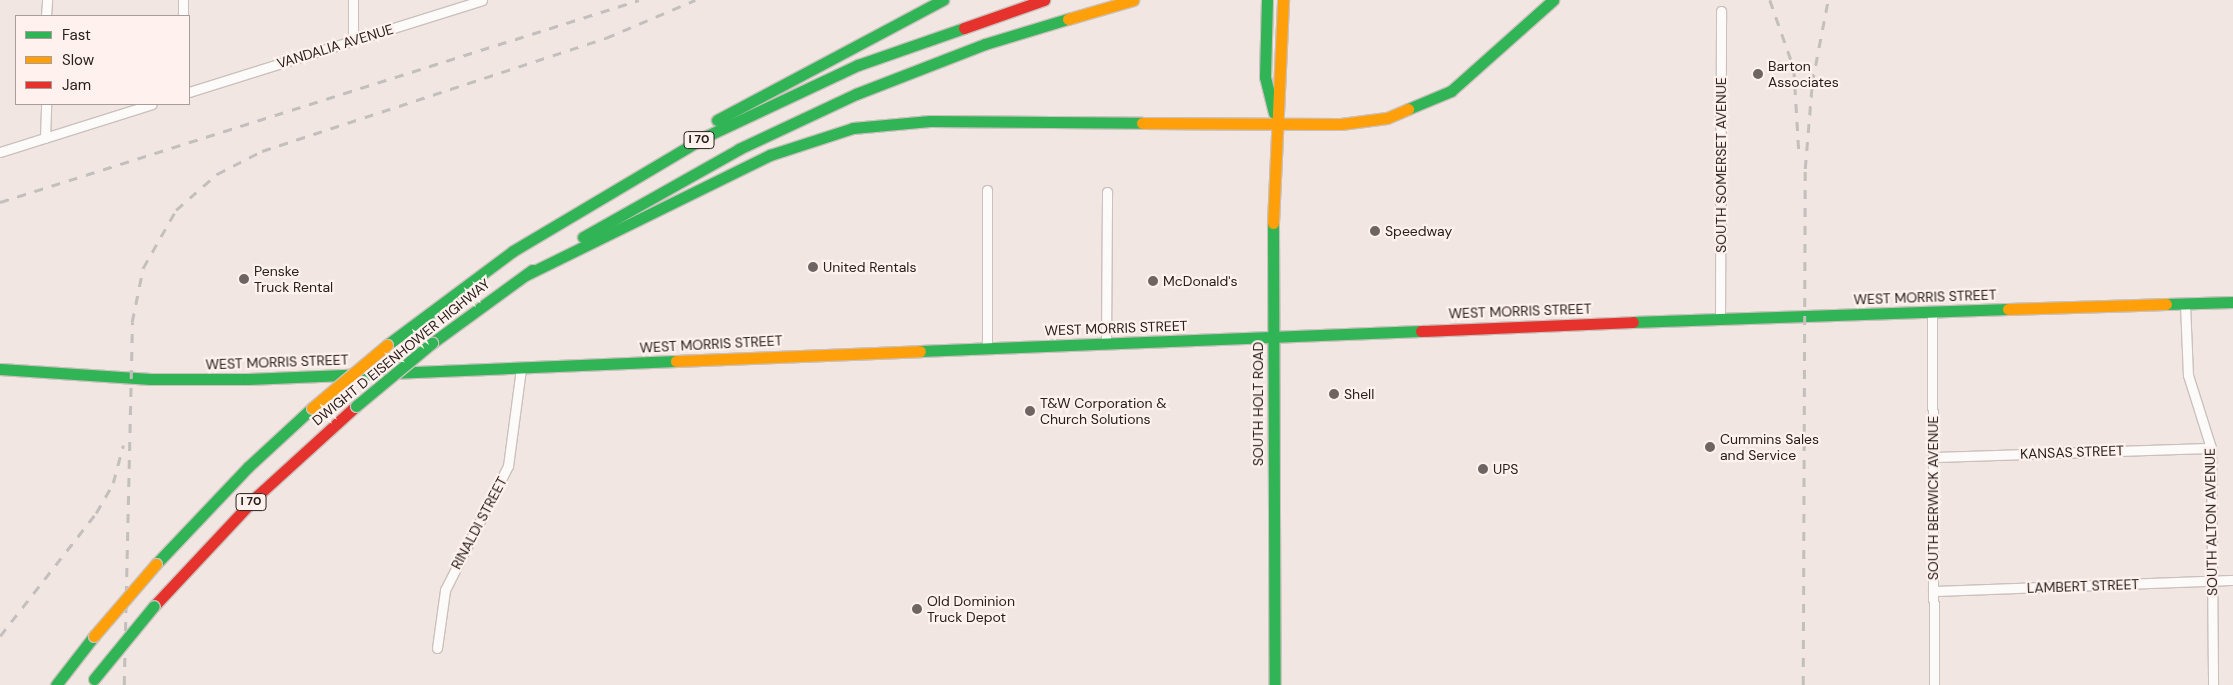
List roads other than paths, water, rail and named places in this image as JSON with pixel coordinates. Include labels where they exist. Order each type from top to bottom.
[{"type":"main road","points":[[639,173],[753,99],[943,0]]},
{"type":"main road","name":"DWIGHT D EISENHOWER HIGHWAY","points":[[56,685],[94,636],[156,564],[222,493],[312,408],[387,345],[512,251],[639,173],[828,78],[1044,0]]},
{"type":"main road","name":"DWIGHT D EISENHOWER HIGHWAY","points":[[92,682],[154,606],[257,496],[356,406],[432,343],[526,275],[662,190],[815,112],[985,44],[1132,0]]},
{"type":"main road","name":"SOUTH HOLT ROAD","points":[[1267,0],[1266,77],[1276,123]]},
{"type":"main road","name":"SOUTH HOLT ROAD","points":[[1275,685],[1272,336],[1276,123],[1283,0]]},
{"type":"main road","points":[[526,275],[770,155],[853,128],[930,121],[1358,122],[1424,105],[1463,82],[1554,0]]},
{"type":"main road","name":"WEST MORRIS STREET","points":[[0,369],[179,380],[521,368],[1720,318],[2233,302]]},
{"type":"street","points":[[46,15],[47,0]]},
{"type":"street","points":[[183,0],[183,15]]},
{"type":"street","points":[[353,0],[353,40]]},
{"type":"street","name":"VANDALIA AVENUE","points":[[190,92],[482,0]]},
{"type":"street","name":"SOUTH SOMERSET AVENUE","points":[[1720,318],[1721,11]]},
{"type":"street","points":[[45,138],[46,105]]},
{"type":"street","points":[[0,152],[149,105]]},
{"type":"street","points":[[987,190],[987,348]]},
{"type":"street","points":[[1106,343],[1107,192]]},
{"type":"street","name":"SOUTH ALTON AVENUE","points":[[2185,304],[2188,376],[2211,448],[2213,685]]},
{"type":"street","name":"SOUTH BERWICK AVENUE","points":[[1932,312],[1934,685]]},
{"type":"street","name":"RINALDI STREET","points":[[437,648],[445,590],[508,466],[521,368]]},
{"type":"street","name":"KANSAS STREET","points":[[1933,457],[2211,448]]},
{"type":"street","name":"LAMBERT STREET","points":[[1934,591],[2233,580]]},
{"type":"railway","points":[[0,202],[639,0]]},
{"type":"railway","points":[[124,685],[132,322],[143,268],[176,210],[217,174],[262,151],[606,38],[695,0]]},
{"type":"railway","points":[[1770,0],[1794,68],[1799,151]]},
{"type":"railway","points":[[1803,685],[1805,169],[1812,83],[1828,0]]},
{"type":"railway","points":[[0,636],[96,513],[113,483],[123,445]]},
{"type":"place","name":"Barton Associates","points":[[1758,74]]},
{"type":"place","name":"Speedway","points":[[1375,231]]},
{"type":"place","name":"United Rentals","points":[[813,267]]},
{"type":"place","name":"Penske Truck Rental","points":[[244,279]]},
{"type":"place","name":"McDonald's","points":[[1153,281]]},
{"type":"place","name":"Shell","points":[[1334,394]]},
{"type":"place","name":"T&W Corporation & Church Solutions","points":[[1030,411]]},
{"type":"place","name":"Cummins Sales and Service","points":[[1710,447]]},
{"type":"place","name":"UPS","points":[[1483,469]]},
{"type":"place","name":"Old Dominion Truck Depot","points":[[917,609]]}]
